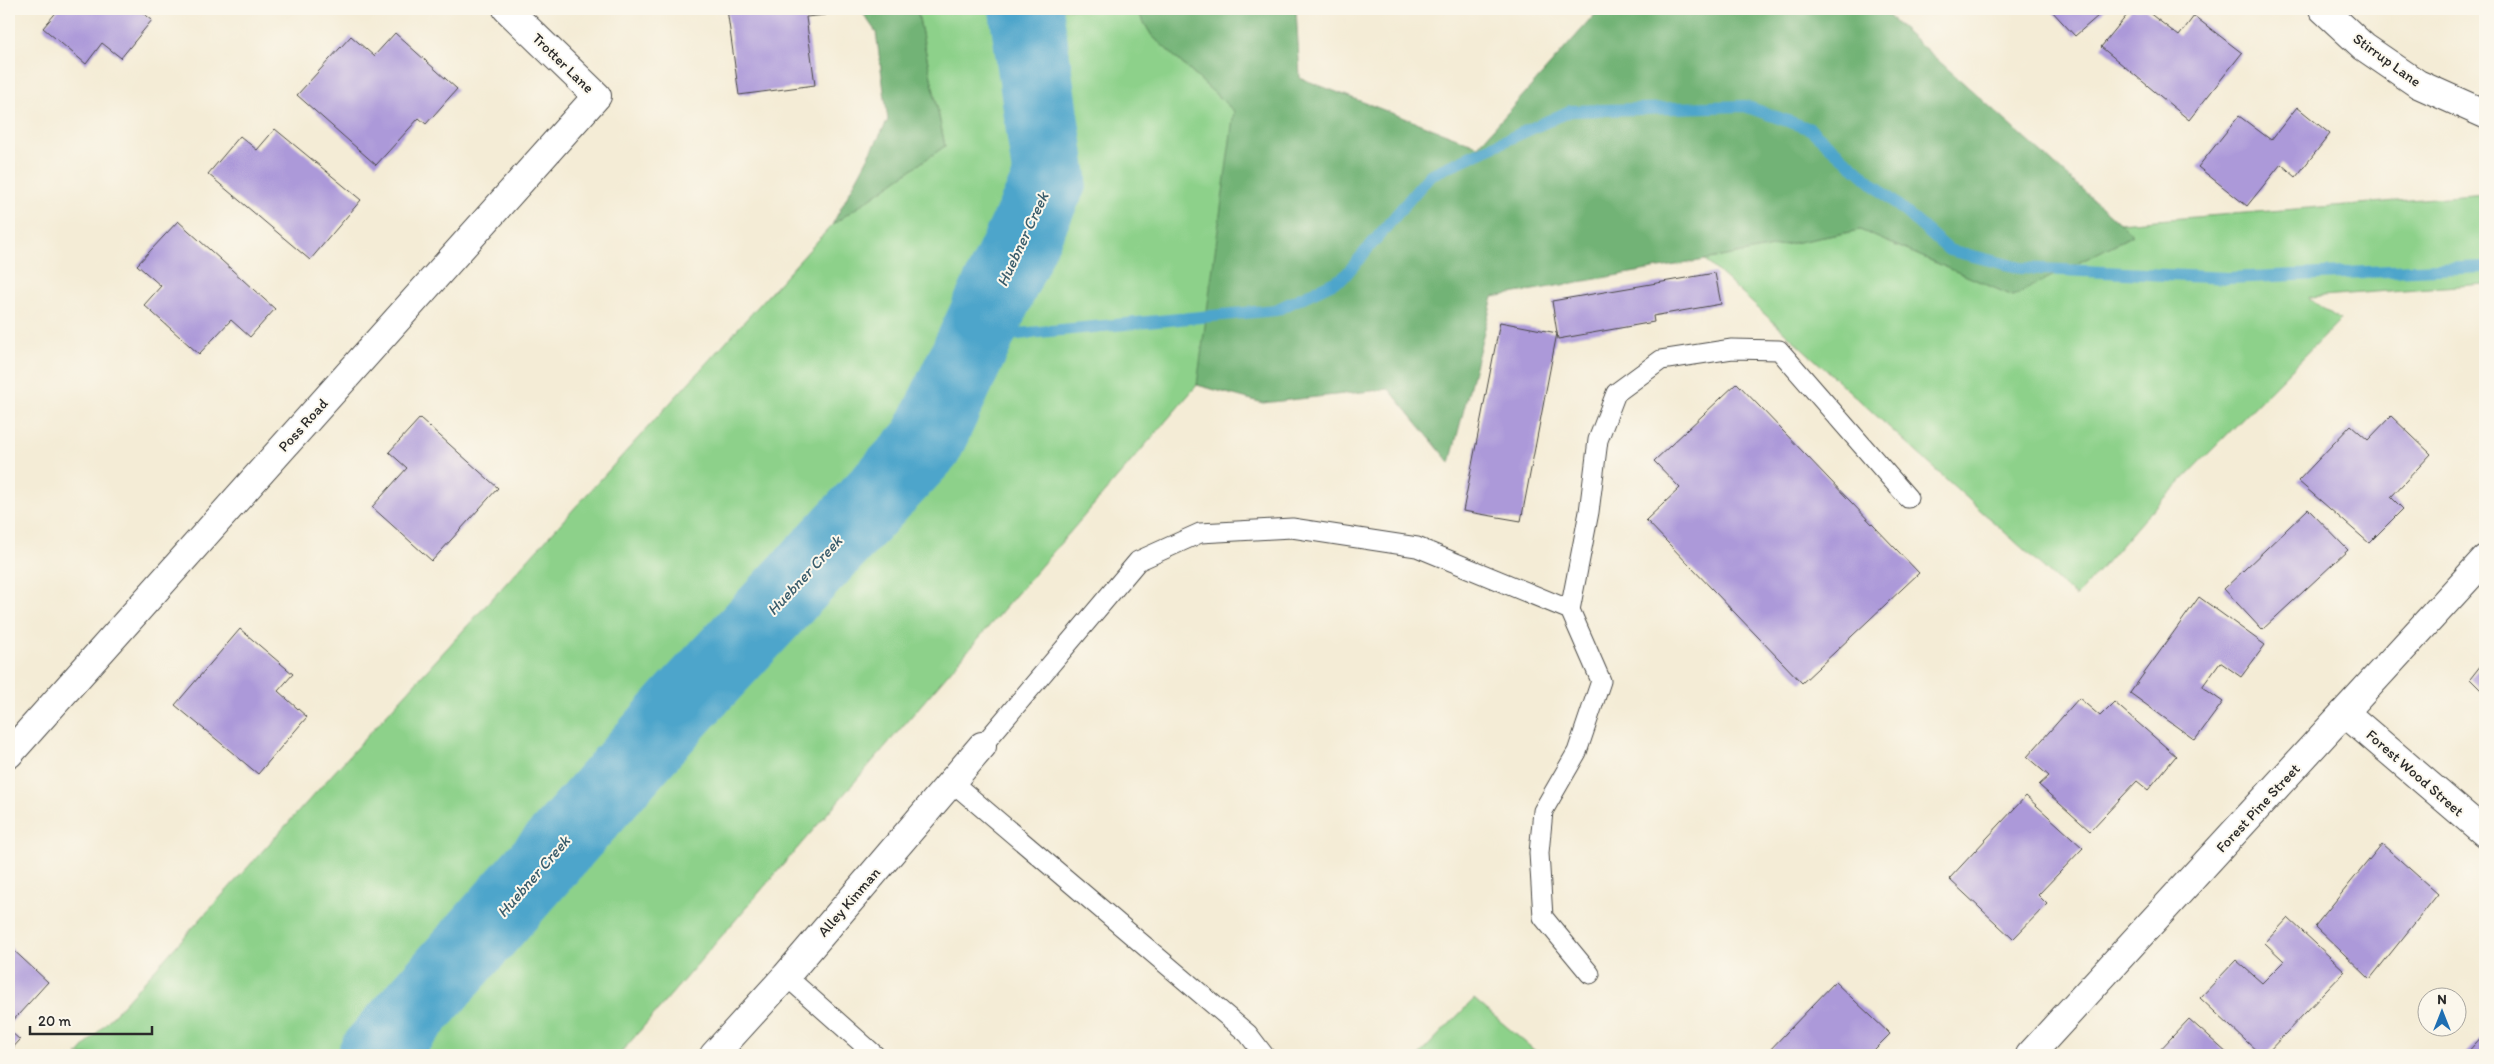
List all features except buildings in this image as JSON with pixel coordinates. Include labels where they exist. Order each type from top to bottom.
[{"type":"street","name":"Trotter Lane","points":[[507,9],[596,96]]},
{"type":"street","name":"Stirrup Lane","points":[[2323,9],[2364,47],[2418,84],[2485,114]]},
{"type":"street","name":"Poss Road","points":[[9,754],[596,96]]},
{"type":"street","name":"Forest Pine Street","points":[[2030,1055],[2485,559]]},
{"type":"street","name":"Forest Wood Street","points":[[2345,713],[2485,833]]},
{"type":"street","name":"Alley Kinman","points":[[714,1055],[786,976],[982,746]]},
{"type":"lane","points":[[1590,974],[1544,917],[1539,853],[1544,811],[1577,752],[1601,681],[1570,610],[1588,512],[1598,440],[1616,393],[1661,360],[1732,349],[1779,350],[1908,498]]},
{"type":"lane","points":[[982,746],[1138,561],[1200,533],[1292,528],[1417,547],[1570,610]]},
{"type":"lane","points":[[952,782],[1248,1034],[1264,1055]]},
{"type":"lane","points":[[786,976],[875,1055]]},
{"type":"green space","points":[[860,9],[917,9],[945,146],[832,225],[888,120],[876,32]]},
{"type":"green space","points":[[917,9],[1136,9],[1152,36],[1234,111],[1204,377],[619,1055],[77,1055],[832,225],[945,146]]},
{"type":"green space","points":[[1136,9],[1296,9],[1300,78],[1478,146],[1600,9],[1881,9],[2133,235],[2013,296],[1860,230],[1705,260],[1493,297],[1450,463],[1389,389],[1263,403],[1197,385],[1234,111],[1152,36]]},
{"type":"green space","points":[[2485,194],[2485,284],[2308,297],[2340,320],[2142,521],[2076,597],[1705,260],[1860,230],[2013,296],[2133,235],[2119,223]]},
{"type":"green space","points":[[1474,999],[1540,1055],[1419,1055]]},
{"type":"waterway","name":"Huebner Creek","points":[[375,1055],[681,707],[926,444],[1050,179],[1026,9]]},
{"type":"waterway","points":[[976,338],[1276,310],[1343,278],[1430,175],[1570,111],[1745,106],[1810,129],[1949,250],[2021,268],[2228,278],[2485,267]]}]
